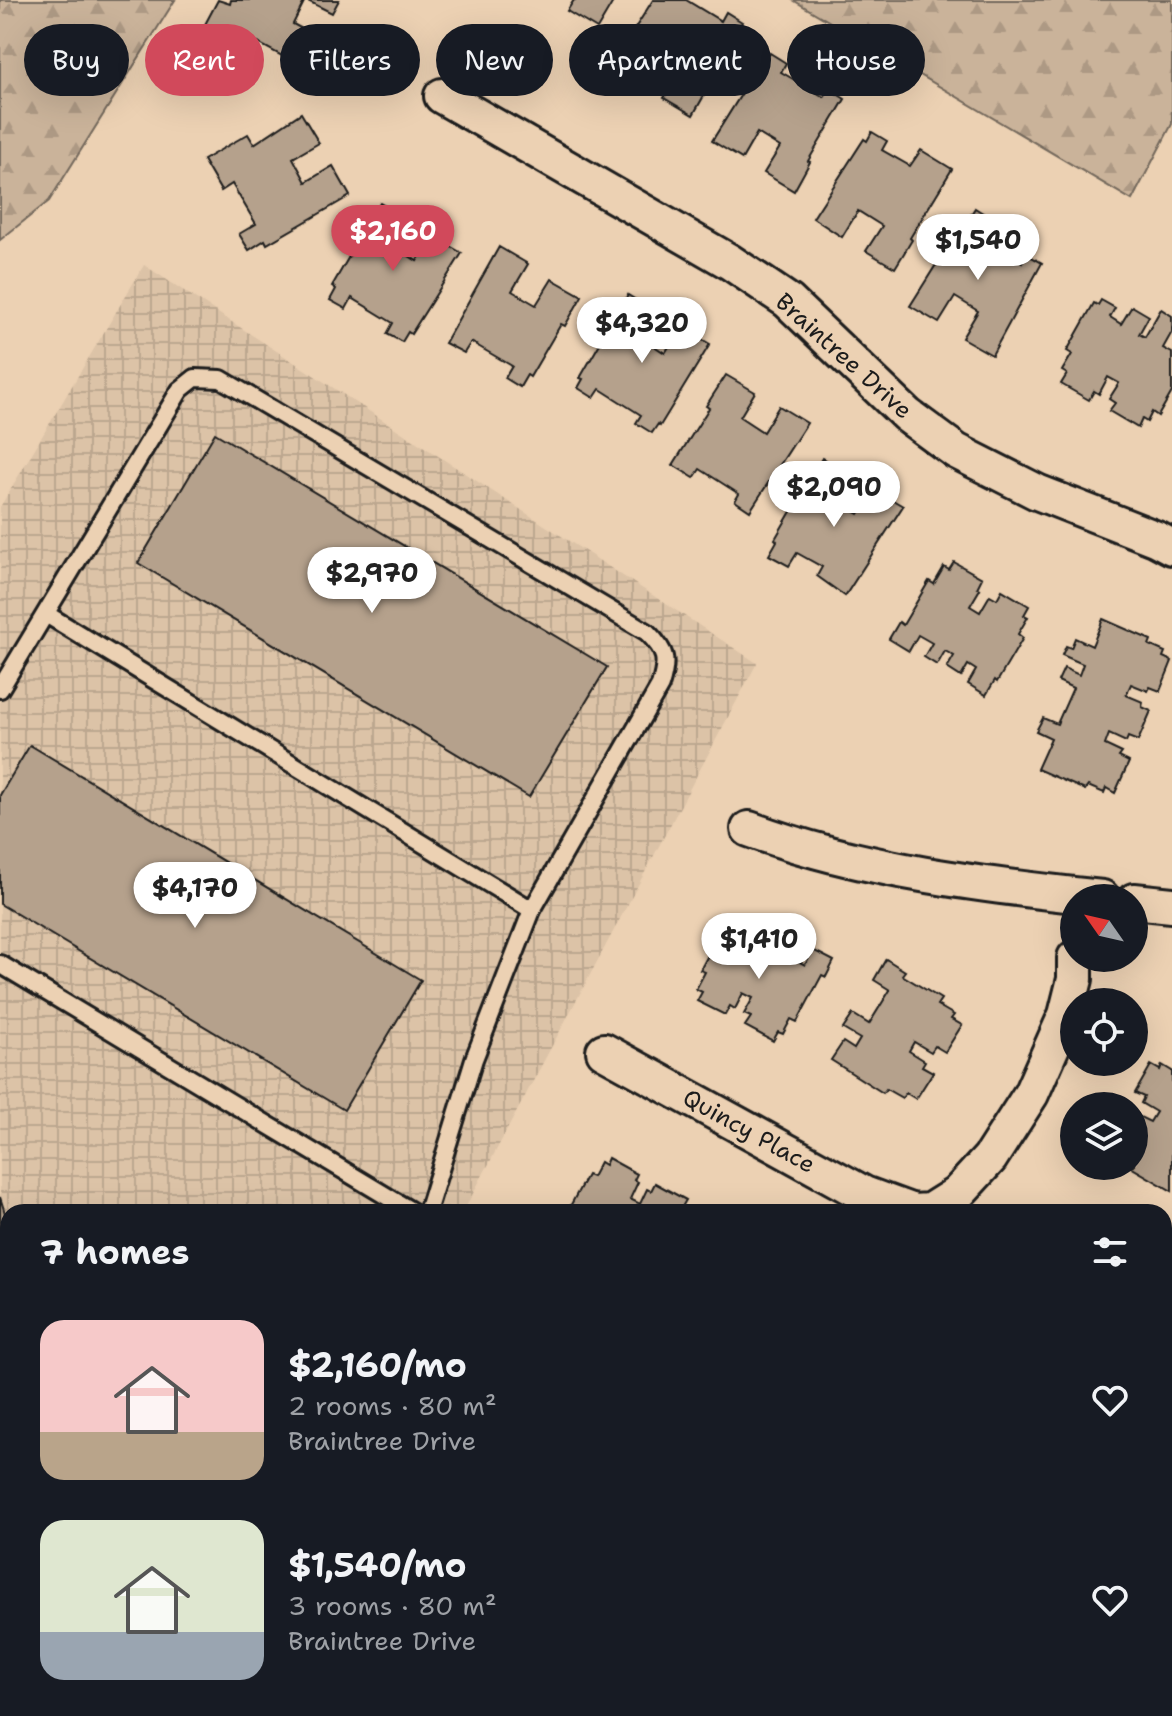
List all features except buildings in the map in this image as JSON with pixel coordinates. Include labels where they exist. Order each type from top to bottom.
[{"type":"street","name":"Braintree Drive","points":[[442,96],[730,262],[788,301],[907,415],[956,451],[1037,492],[1172,547]]},
{"type":"street","points":[[749,829],[799,848],[900,872],[1060,894]]},
{"type":"street","points":[[1148,902],[1172,905]]},
{"type":"street","name":"Quincy Place","points":[[941,1204],[957,1194],[990,1158],[1031,1094],[1066,1015],[1075,972]]},
{"type":"street","name":"Quincy Place","points":[[604,1051],[864,1194],[891,1204]]},
{"type":"lane","points":[[0,689],[180,390],[195,378],[208,377],[221,379],[647,632],[661,646],[666,665],[660,686],[532,910],[474,1059],[429,1204]]},
{"type":"lane","points":[[46,614],[532,910]]},
{"type":"lane","points":[[0,964],[400,1204]]},
{"type":"shaded area","points":[[144,265],[757,663],[467,1204],[0,1204],[0,507]]},
{"type":"green space","points":[[0,0],[175,0],[160,24],[145,24],[145,48],[129,73],[129,24],[24,24],[24,96],[115,96],[49,201],[0,240]]},
{"type":"green space","points":[[793,0],[1172,0],[1172,124],[1132,200],[925,78],[925,24],[834,24]]}]
